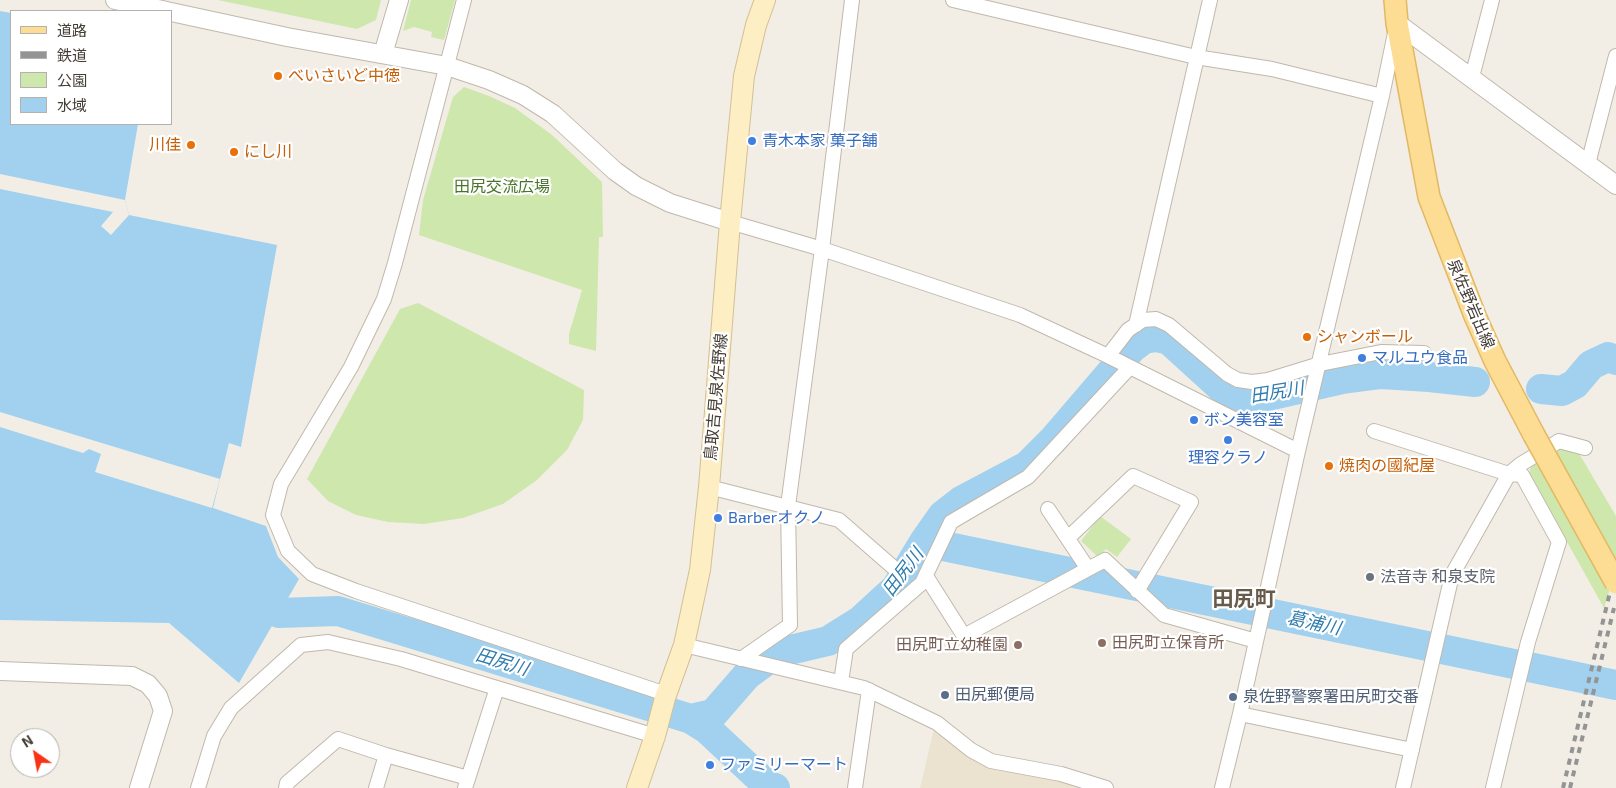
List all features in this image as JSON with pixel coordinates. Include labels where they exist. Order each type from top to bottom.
[{"type":"main road","name":"鳥取吉見泉佐野線","points":[[637,788],[684,645],[700,570],[744,76],[756,25],[765,0]]},
{"type":"main road","name":"泉佐野岩出線","points":[[1395,0],[1397,23],[1429,197],[1475,316],[1495,361],[1616,584]]},
{"type":"street","points":[[116,0],[162,10]]},
{"type":"street","points":[[383,54],[399,0]]},
{"type":"street","points":[[464,0],[384,299],[351,367],[281,484],[273,515],[288,552],[312,574],[356,591],[666,696]]},
{"type":"street","points":[[741,658],[790,625],[788,506],[852,0]]},
{"type":"street","points":[[953,0],[971,2],[1196,57],[1272,69],[1382,96]]},
{"type":"street","points":[[1136,325],[1210,0]]},
{"type":"street","points":[[1472,77],[1492,0]]},
{"type":"street","points":[[172,12],[287,37],[447,66],[489,80],[524,95],[553,114],[615,171],[636,186],[670,203],[822,249],[1020,315],[1108,356],[1298,452]]},
{"type":"street","points":[[1222,788],[1298,452],[1382,96],[1397,23],[1616,185]]},
{"type":"street","points":[[1588,164],[1616,56]]},
{"type":"street","points":[[1108,356],[1128,330],[1143,320],[1156,319],[1169,326],[1227,374],[1238,380],[1252,382],[1268,380],[1320,364],[1381,352],[1424,354]]},
{"type":"street","points":[[841,682],[846,649],[922,582],[951,522],[1028,477],[1130,367]]},
{"type":"street","points":[[1374,431],[1509,474],[1522,475],[1559,542],[1528,642],[1493,788]]},
{"type":"street","points":[[1403,788],[1452,575],[1509,474],[1521,464],[1559,441],[1585,448]]},
{"type":"street","points":[[1068,538],[1133,476],[1190,502],[1137,590]]},
{"type":"street","points":[[708,487],[838,520],[894,568]]},
{"type":"street","points":[[1048,509],[1088,569]]},
{"type":"street","points":[[926,576],[964,636],[1105,560],[1164,615],[1256,641]]},
{"type":"street","points":[[198,788],[214,736],[231,708],[302,645],[328,642],[401,659],[497,688],[656,729]]},
{"type":"street","points":[[684,645],[869,690],[937,723],[971,750],[991,761],[1061,774],[1106,788]]},
{"type":"street","points":[[0,671],[132,676],[148,684],[158,696],[163,711],[139,788]]},
{"type":"street","points":[[286,788],[288,783],[338,739],[466,783],[497,688]]},
{"type":"street","points":[[855,788],[869,690]]},
{"type":"street","points":[[1240,714],[1412,750]]},
{"type":"street","points":[[376,788],[386,755]]},
{"type":"shaded area","points":[[934,729],[970,757],[996,770],[1059,779],[1084,788],[920,788]]},
{"type":"green space","points":[[218,0],[381,0],[376,20],[357,29]]},
{"type":"green space","points":[[411,0],[455,0],[444,40],[431,37],[432,32],[414,27],[403,31]]},
{"type":"green space","name":"田尻交流広場","points":[[464,87],[515,108],[552,135],[602,182],[603,237],[599,237],[596,351],[569,344],[569,334],[582,290],[419,235],[423,200],[453,97]]},
{"type":"green space","points":[[418,303],[584,390],[583,420],[567,450],[537,480],[503,504],[463,518],[424,524],[388,522],[356,515],[328,501],[307,479],[400,309]]},
{"type":"green space","points":[[1558,443],[1577,450],[1616,516],[1616,569],[1604,608],[1529,474],[1533,457]]},
{"type":"green space","points":[[1100,516],[1131,539],[1117,557],[1106,549],[1098,557],[1081,541]]},
{"type":"water","points":[[0,11],[10,13],[10,125],[138,125],[125,200],[129,215],[277,245],[241,447],[229,443],[213,508],[266,526],[278,557],[299,579],[239,683],[169,623],[0,620]]},
{"type":"pier","points":[[0,174],[125,200],[129,215],[111,235],[101,226],[113,212],[0,189]]},
{"type":"pier","points":[[0,412],[220,479],[212,508],[95,472],[101,454],[89,449],[83,453],[0,427]]},
{"type":"waterway","name":"田尻川","points":[[279,613],[338,611],[691,719],[713,714],[747,675],[777,653],[828,641],[860,621],[896,588],[943,515],[961,501],[1027,466],[1054,439],[1132,348],[1144,339],[1156,337],[1169,340],[1225,391],[1241,397],[1260,398],[1343,379],[1381,374],[1475,382]]},
{"type":"waterway","name":"田尻川","points":[[1541,389],[1562,391],[1575,384],[1591,365],[1608,357],[1616,360]]},
{"type":"waterway","name":"葛浦川","points":[[924,542],[1616,685]]},
{"type":"waterway","points":[[691,719],[707,729],[767,785],[775,788]]},
{"type":"railway","points":[[1563,788],[1616,567]]},
{"type":"railway","points":[[1570,788],[1614,608]]},
{"type":"place","name":"べいさいど中徳","points":[[278,76]]},
{"type":"place","name":"青木本家 菓子舗","points":[[752,141]]},
{"type":"place","name":"川佳","points":[[191,145]]},
{"type":"place","name":"にし川","points":[[234,152]]},
{"type":"place","name":"シャンボール","points":[[1307,337]]},
{"type":"place","name":"マルユウ食品","points":[[1362,358]]},
{"type":"place","name":"ボン美容室","points":[[1194,420]]},
{"type":"place","name":"理容クラノ","points":[[1228,440]]},
{"type":"place","name":"焼肉の國紀屋","points":[[1329,466]]},
{"type":"place","name":"Barberオクノ","points":[[718,518]]},
{"type":"place","name":"法音寺 和泉支院","points":[[1370,577]]},
{"type":"place","name":"田尻町立保育所","points":[[1102,643]]},
{"type":"place","name":"田尻町立幼稚園","points":[[1018,645]]},
{"type":"place","name":"田尻郵便局","points":[[945,695]]},
{"type":"place","name":"泉佐野警察署田尻町交番","points":[[1233,697]]},
{"type":"place","name":"ファミリーマート","points":[[710,765]]},
{"type":"district","name":"田尻町","points":[[1244,599]]}]
